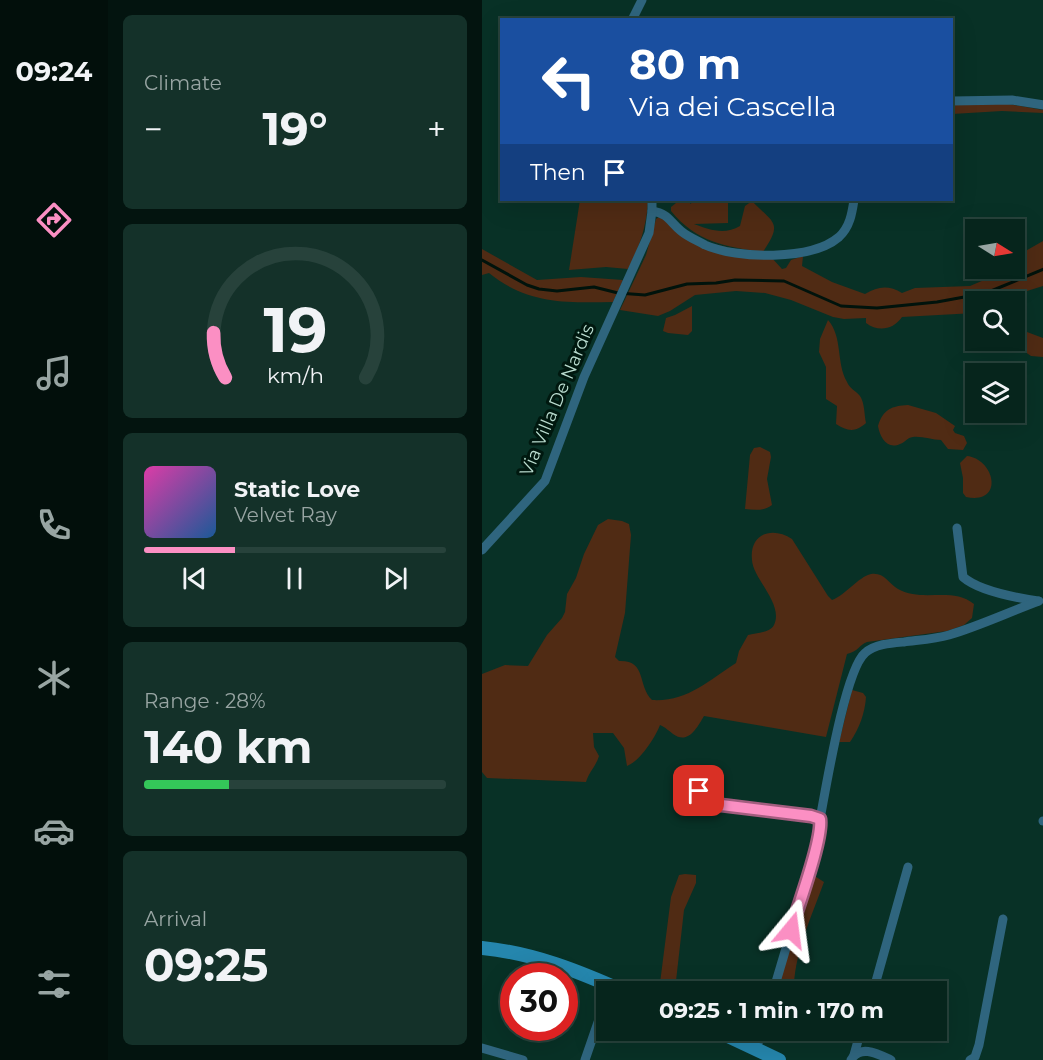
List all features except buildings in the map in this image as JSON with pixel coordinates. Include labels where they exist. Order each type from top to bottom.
[{"type":"main road","points":[[482,948],[504,950],[554,962],[596,985]]},
{"type":"main road","points":[[737,1041],[779,1060]]},
{"type":"street","points":[[633,18],[642,0]]},
{"type":"street","points":[[953,101],[1012,100],[1043,105]]},
{"type":"street","name":"Via Villa De Nardis","points":[[482,550],[545,481],[584,377],[649,233],[652,201]]},
{"type":"street","points":[[652,211],[664,213],[682,232],[707,245],[725,251],[770,256],[814,249],[838,237],[851,219],[854,201]]},
{"type":"street","points":[[957,528],[963,577],[974,584],[1012,596],[1041,601]]},
{"type":"street","points":[[776,981],[816,847],[841,716],[859,660],[871,648],[948,635],[1041,601]]},
{"type":"street","points":[[699,791],[705,803],[820,819]]},
{"type":"street","points":[[876,981],[908,867]]},
{"type":"street","points":[[970,1060],[975,1057],[979,1045],[1003,919]]},
{"type":"street","points":[[585,1060],[596,1029]]},
{"type":"street","points":[[756,1050],[759,1041]]},
{"type":"street","points":[[852,1057],[857,1041]]},
{"type":"street","points":[[482,1048],[523,1060]]},
{"type":"street","points":[[852,1057],[860,1051],[868,1051],[891,1060]]},
{"type":"shaded area","points":[[997,102],[1043,110],[1043,113],[1002,111],[953,114],[953,106]]},
{"type":"shaded area","points":[[580,201],[648,201],[642,235],[628,269],[606,267],[569,270]]},
{"type":"shaded area","points":[[688,201],[691,204],[692,201],[728,201],[728,223],[694,224],[711,230],[723,231],[740,226],[745,206],[752,201],[770,219],[774,229],[773,235],[763,252],[713,241],[691,230],[671,211],[671,207],[676,203]]},
{"type":"shaded area","points":[[660,216],[688,238],[771,257],[782,269],[786,268],[791,260],[803,256],[802,266],[832,282],[865,294],[874,289],[883,288],[902,293],[915,288],[970,286],[985,279],[1025,279],[1025,251],[1043,241],[1043,286],[1025,292],[965,291],[965,314],[902,317],[894,325],[885,328],[871,326],[866,323],[866,318],[833,317],[791,300],[765,293],[736,291],[695,295],[658,316],[620,310],[646,255],[656,219]]},
{"type":"shaded area","points":[[482,249],[537,280],[581,277],[623,280],[613,302],[548,300],[518,291],[489,273],[482,275]]},
{"type":"shaded area","points":[[692,306],[692,331],[688,335],[663,331],[666,318]]},
{"type":"shaded area","points":[[828,320],[836,334],[844,375],[848,384],[863,402],[866,423],[855,430],[836,424],[837,406],[826,399],[826,367],[819,352],[820,339]]},
{"type":"shaded area","points":[[1025,333],[1043,338],[1043,357],[1031,356],[1024,351]]},
{"type":"shaded area","points":[[908,405],[936,413],[955,426],[953,430],[955,433],[964,436],[967,443],[963,450],[948,449],[941,440],[920,437],[895,445],[888,444],[882,438],[879,430],[880,420],[885,412],[897,406]]},
{"type":"shaded area","points":[[760,447],[770,452],[767,479],[772,505],[763,509],[745,509],[750,455],[754,448]]},
{"type":"shaded area","points":[[967,456],[977,459],[984,465],[992,481],[987,494],[978,498],[966,497],[963,493],[960,463]]},
{"type":"shaded area","points":[[608,519],[629,524],[631,535],[625,613],[615,657],[638,669],[647,694],[652,700],[676,698],[697,689],[736,663],[739,651],[748,635],[772,628],[776,617],[775,609],[757,575],[752,560],[754,544],[764,534],[777,533],[792,539],[832,600],[861,579],[875,574],[883,576],[898,589],[908,593],[947,595],[965,599],[974,604],[972,618],[964,625],[947,631],[867,642],[847,654],[826,737],[704,716],[692,734],[683,738],[660,725],[646,748],[627,766],[624,748],[613,733],[593,733],[594,747],[599,756],[586,782],[487,778],[482,772],[482,674],[505,665],[528,666],[547,635],[562,618],[567,594],[576,578],[584,554],[598,525]]},
{"type":"shaded area","points":[[852,690],[863,693],[866,697],[864,709],[859,726],[850,742],[839,742]]},
{"type":"shaded area","points":[[679,875],[696,875],[696,883],[684,910],[676,981],[660,981],[671,897]]},
{"type":"shaded area","points":[[813,875],[824,882],[800,950],[795,981],[778,981],[809,877]]},
{"type":"waterway","points":[[482,260],[527,285],[539,289],[557,291],[594,287],[618,293],[645,295],[687,284],[735,280],[784,281],[841,306],[877,308],[937,302],[986,293],[1044,269]]},
{"type":"route","points":[[699,791],[705,803],[820,819],[821,825],[816,847],[791,930]]}]
